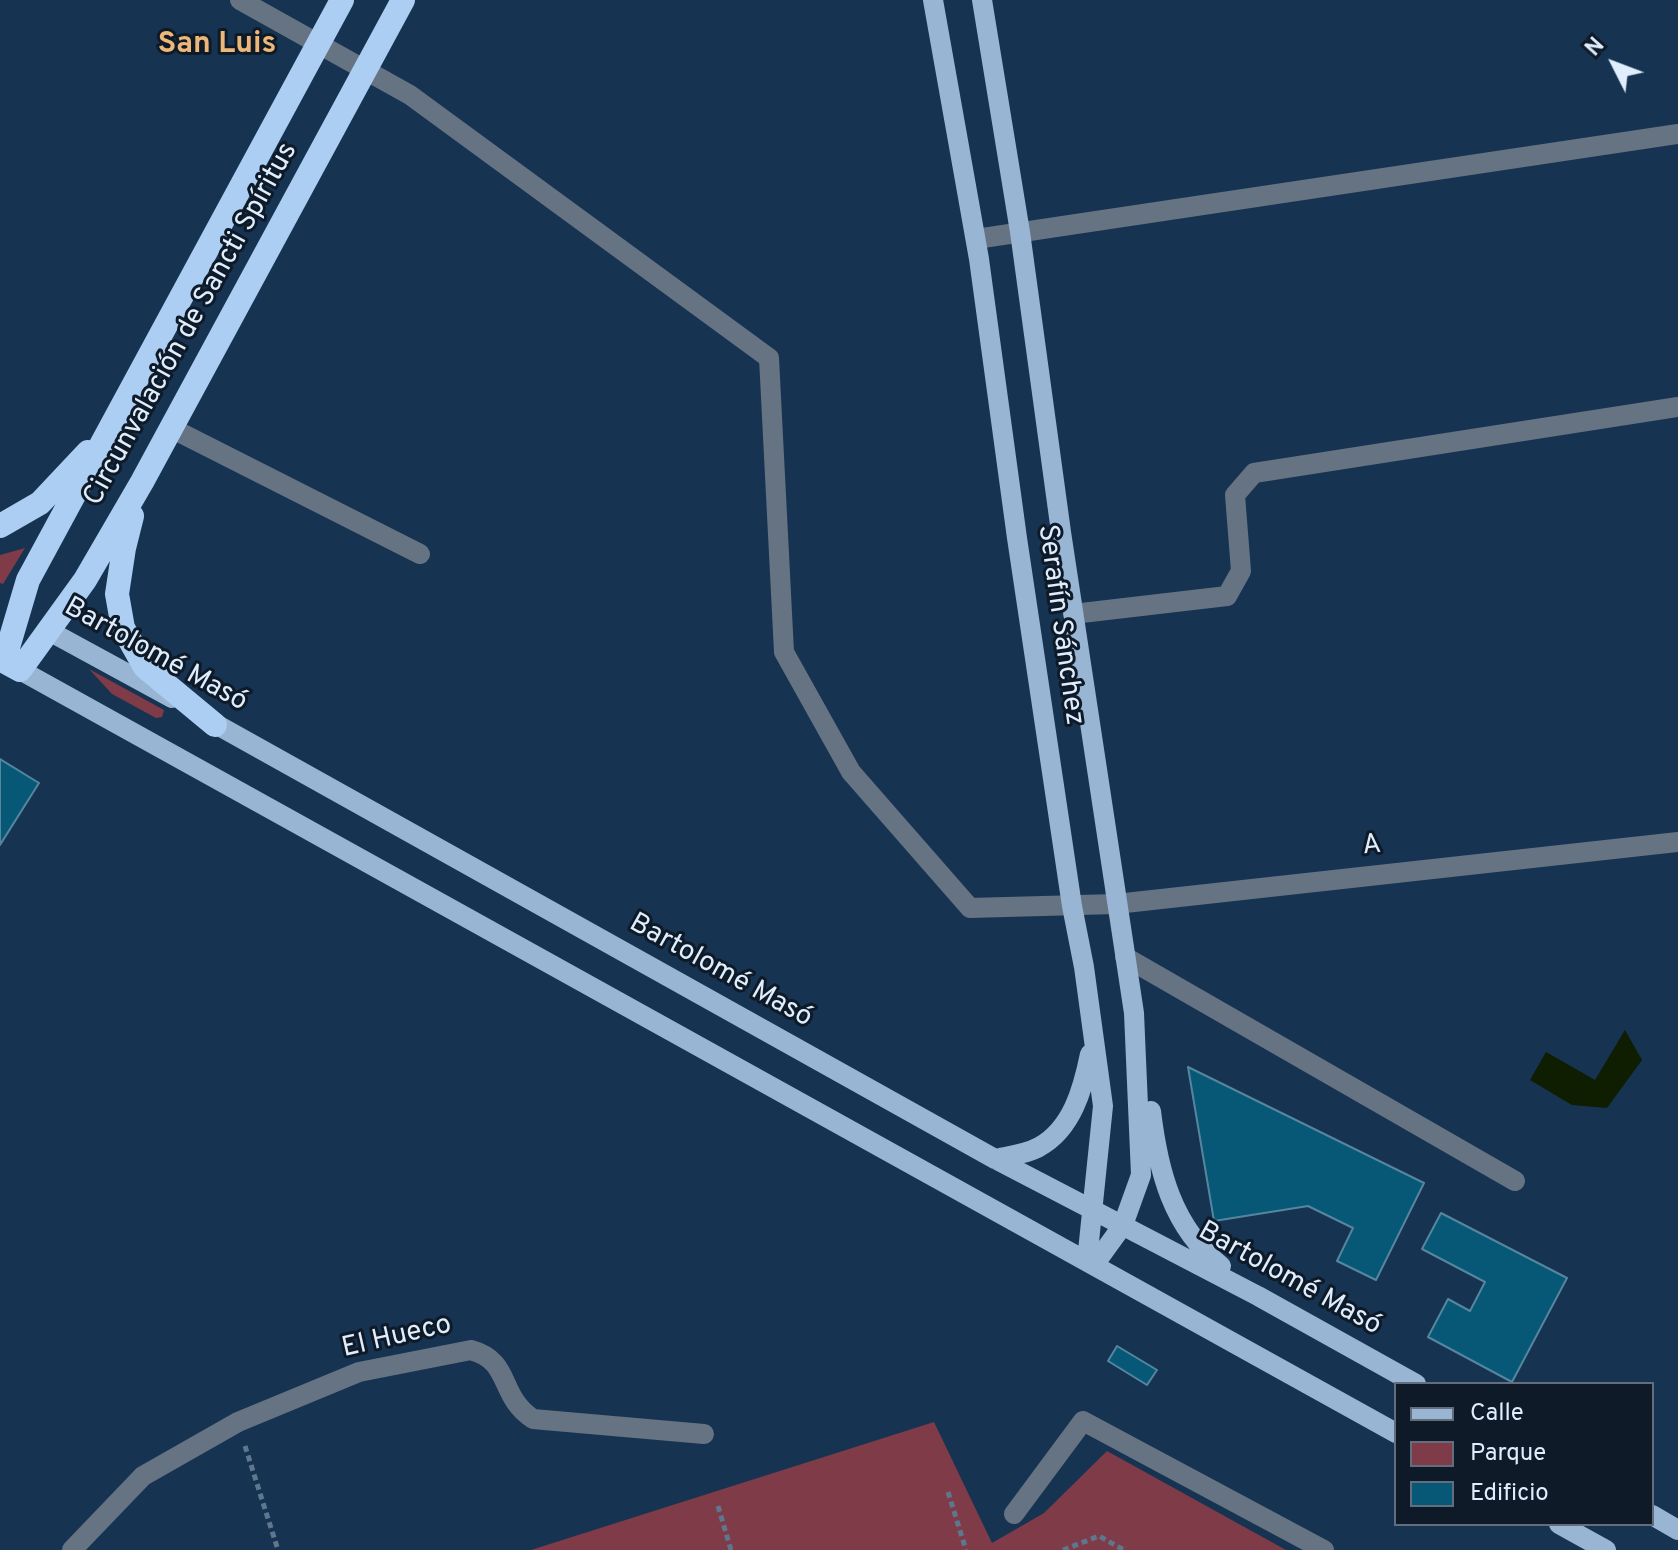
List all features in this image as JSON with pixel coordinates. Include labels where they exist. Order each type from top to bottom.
[{"type":"highway","name":"Circunvalación de Sancti Spíritus","points":[[8,663],[9,608],[28,580],[342,0]]},
{"type":"highway","name":"Circunvalación de Sancti Spíritus","points":[[8,663],[49,631],[85,580],[142,482],[403,0]]},
{"type":"highway","points":[[0,526],[40,503],[93,447],[133,388]]},
{"type":"highway","points":[[142,482],[124,548],[117,594],[123,628],[145,667],[215,725]]},
{"type":"highway","name":"Bartolomé Masó","points":[[9,608],[49,631]]},
{"type":"main road","name":"Serafín Sánchez","points":[[933,0],[976,239],[1103,1106],[1091,1207],[1090,1263]]},
{"type":"main road","name":"Serafín Sánchez","points":[[982,0],[1020,232],[1073,614],[1134,1013],[1141,1175],[1123,1225],[1090,1263]]},
{"type":"main road","name":"Bartolomé Masó","points":[[49,631],[995,1159],[1258,1296],[1412,1382]]},
{"type":"main road","points":[[8,663],[1394,1432]]},
{"type":"main road","points":[[1134,1013],[1149,1090],[1155,1142],[1163,1176],[1179,1217],[1200,1250],[1258,1296]]},
{"type":"main road","points":[[995,1159],[1037,1149],[1056,1135],[1077,1103],[1092,1038]]},
{"type":"main road","points":[[1654,1516],[1678,1530]]},
{"type":"main road","points":[[1563,1526],[1606,1550]]},
{"type":"street","points":[[240,0],[365,69]]},
{"type":"street","name":"A","points":[[365,69],[410,95],[769,358],[784,652],[851,772],[970,908],[1116,904],[1678,842]]},
{"type":"street","points":[[976,239],[1678,134]]},
{"type":"street","points":[[1073,614],[1227,596],[1241,571],[1235,495],[1254,473],[1678,407]]},
{"type":"street","points":[[171,428],[420,554]]},
{"type":"street","points":[[1125,957],[1515,1181]]},
{"type":"street","name":"El Hueco","points":[[72,1550],[143,1476],[238,1422],[359,1372],[471,1350],[487,1354],[496,1364],[514,1403],[533,1419],[704,1434]]},
{"type":"street","points":[[1014,1514],[1083,1421],[1324,1550]]},
{"type":"path","points":[[238,1422],[278,1550]]},
{"type":"path","points":[[948,1492],[966,1550]]},
{"type":"path","points":[[718,1506],[731,1550]]},
{"type":"path","points":[[1063,1550],[1099,1536],[1124,1550]]},
{"type":"green space","points":[[25,548],[3,584],[0,583],[0,555]]},
{"type":"green space","points":[[89,669],[164,710],[162,717],[156,718],[112,694]]},
{"type":"green space","points":[[934,1422],[992,1543],[1044,1513],[1107,1451],[1286,1550],[531,1550]]},
{"type":"shaded area","points":[[1625,1030],[1642,1060],[1607,1108],[1572,1105],[1530,1080],[1546,1052],[1595,1080]]},
{"type":"building","points":[[0,759],[39,783],[0,845]]},
{"type":"building","points":[[1188,1067],[1424,1183],[1376,1280],[1337,1261],[1353,1228],[1308,1206],[1214,1221]]},
{"type":"building","points":[[1441,1213],[1567,1278],[1512,1382],[1428,1337],[1448,1299],[1470,1311],[1485,1282],[1422,1249]]},
{"type":"building","points":[[1117,1346],[1157,1370],[1147,1385],[1108,1361]]},
{"type":"district","name":"San Luis","points":[[217,46]]}]
